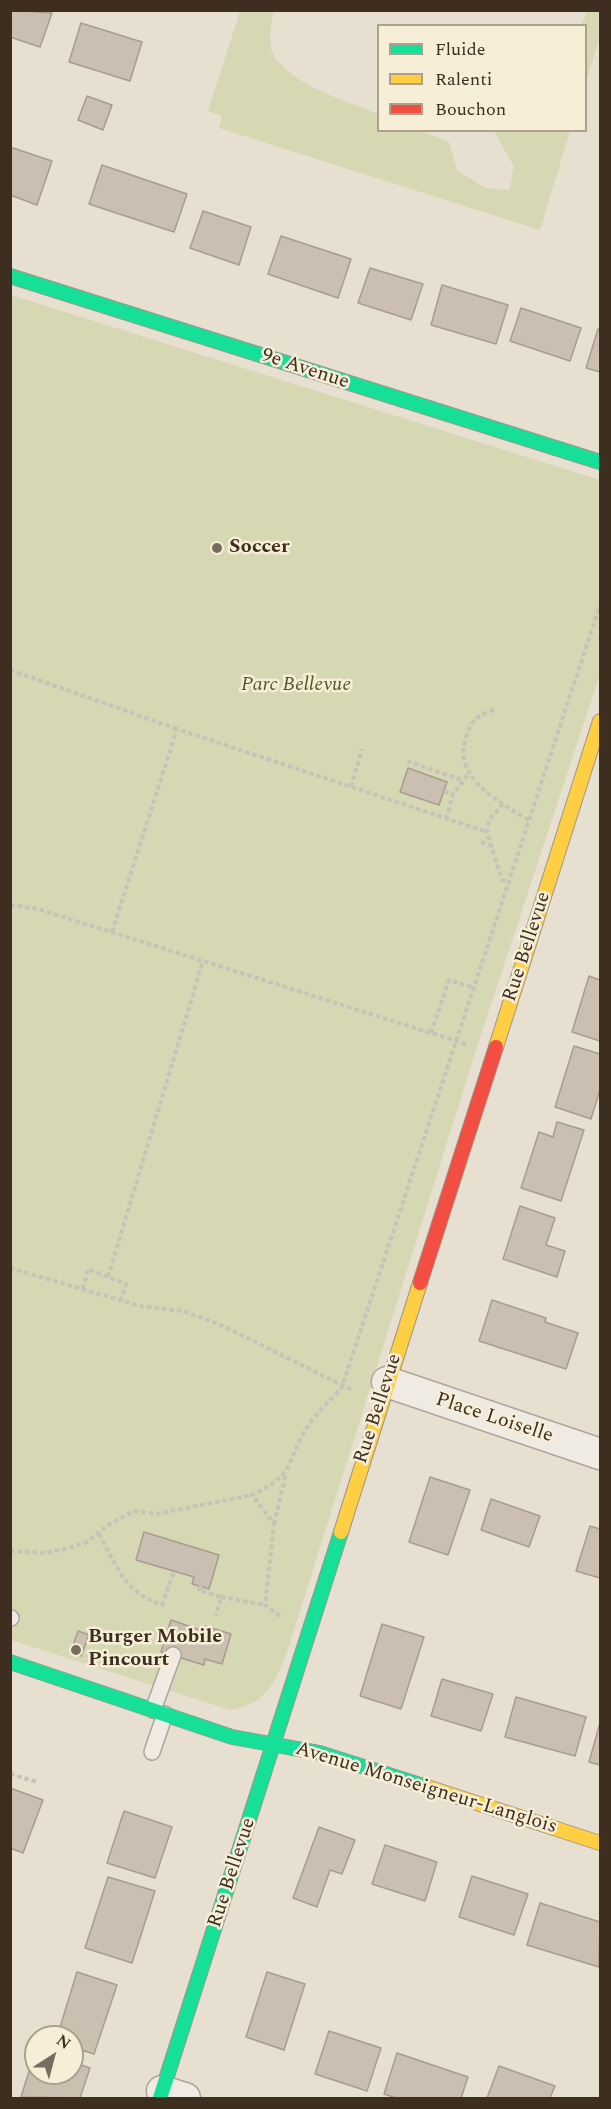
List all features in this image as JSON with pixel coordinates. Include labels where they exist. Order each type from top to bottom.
[{"type":"street","name":"9e Avenue","points":[[10,276],[600,462]]},
{"type":"street","name":"Rue Bellevue","points":[[169,2096],[274,1744],[387,1383],[600,721]]},
{"type":"street","name":"Place Loiselle","points":[[387,1383],[600,1454]]},
{"type":"street","name":"Avenue Monseigneur-Langlois","points":[[10,1662],[232,1737],[320,1753],[600,1844]]},
{"type":"lane","points":[[152,1752],[173,1655]]},
{"type":"path","name":"Rue Bellevue","points":[[10,1551],[46,1552],[73,1547],[99,1534],[108,1525],[134,1510],[156,1514],[252,1495],[271,1486],[286,1473],[308,1426],[342,1387],[600,605]]},
{"type":"path","points":[[10,670],[177,729],[487,832]]},
{"type":"path","points":[[494,710],[479,714],[470,724],[464,744],[465,764],[469,773],[503,804],[528,820]]},
{"type":"path","points":[[112,932],[177,729]]},
{"type":"path","points":[[351,787],[362,749]]},
{"type":"path","points":[[407,761],[462,780]]},
{"type":"path","points":[[446,819],[453,794],[469,773]]},
{"type":"path","points":[[444,791],[453,794]]},
{"type":"path","points":[[503,804],[489,820],[487,832],[502,879],[508,882]]},
{"type":"path","points":[[481,842],[491,846]]},
{"type":"path","points":[[10,905],[39,909],[457,1041]]},
{"type":"path","points":[[108,1277],[203,961]]},
{"type":"path","points":[[431,1033],[449,980],[475,988]]},
{"type":"path","points":[[10,1268],[140,1306],[183,1311],[221,1325],[342,1387]]},
{"type":"path","points":[[82,1289],[88,1269],[126,1284],[120,1300]]},
{"type":"path","points":[[265,1605],[274,1524],[286,1473]]},
{"type":"path","points":[[252,1495],[274,1524]]},
{"type":"path","points":[[99,1534],[128,1586],[143,1598],[162,1605],[174,1571]]},
{"type":"path","points":[[201,1586],[199,1590],[221,1597],[265,1605],[288,1620]]},
{"type":"path","points":[[216,1616],[221,1597]]},
{"type":"path","points":[[10,1774],[37,1782]]},
{"type":"green space","points":[[240,11],[274,11],[270,36],[272,49],[277,60],[287,70],[298,79],[324,93],[377,114],[377,132],[424,132],[449,142],[457,170],[485,188],[509,190],[514,167],[495,132],[570,132],[540,230],[219,128],[222,116],[208,111]]},
{"type":"green space","points":[[587,11],[600,11],[600,36],[587,79],[587,24],[581,24]]},
{"type":"green space","name":"Parc Bellevue","points":[[11,295],[600,480],[600,674],[477,1047],[290,1643],[276,1677],[263,1695],[244,1707],[230,1710],[11,1640]]},
{"type":"building","points":[[10,10],[52,13],[40,47],[10,37]]},
{"type":"building","points":[[81,23],[142,42],[130,81],[69,62]]},
{"type":"building","points":[[87,96],[112,105],[103,130],[78,120]]},
{"type":"building","points":[[10,147],[52,161],[37,205],[10,195]]},
{"type":"building","points":[[102,165],[187,194],[174,232],[89,204]]},
{"type":"building","points":[[203,211],[251,227],[239,265],[190,248]]},
{"type":"building","points":[[281,236],[351,259],[338,298],[268,274]]},
{"type":"building","points":[[370,268],[423,284],[411,320],[358,303]]},
{"type":"building","points":[[442,285],[508,305],[496,344],[431,325]]},
{"type":"building","points":[[521,308],[581,328],[570,361],[510,341]]},
{"type":"building","points":[[598,329],[600,330],[600,372],[586,368]]},
{"type":"building","points":[[408,768],[447,782],[439,805],[400,792]]},
{"type":"building","points":[[589,976],[600,980],[600,1041],[572,1032]]},
{"type":"building","points":[[574,1046],[600,1054],[600,1090],[591,1119],[555,1107]]},
{"type":"building","points":[[557,1122],[584,1130],[561,1201],[521,1188],[539,1132],[553,1137]]},
{"type":"building","points":[[520,1206],[555,1218],[546,1245],[565,1251],[557,1277],[503,1259]]},
{"type":"building","points":[[492,1300],[546,1318],[545,1322],[578,1333],[566,1369],[479,1341]]},
{"type":"building","points":[[430,1477],[470,1490],[448,1555],[409,1542]]},
{"type":"building","points":[[491,1499],[540,1516],[529,1547],[481,1530]]},
{"type":"building","points":[[590,1526],[600,1529],[600,1578],[576,1571]]},
{"type":"building","points":[[144,1532],[219,1555],[209,1589],[192,1584],[194,1577],[136,1560]]},
{"type":"building","points":[[171,1620],[203,1631],[205,1626],[231,1634],[222,1664],[205,1659],[204,1665],[161,1652]]},
{"type":"building","points":[[382,1624],[424,1637],[401,1709],[360,1696]]},
{"type":"building","points":[[78,1631],[89,1635],[81,1656],[71,1652]]},
{"type":"building","points":[[442,1679],[493,1694],[481,1731],[431,1716]]},
{"type":"building","points":[[516,1697],[586,1717],[575,1756],[505,1737]]},
{"type":"building","points":[[600,1723],[600,1765],[589,1762]]},
{"type":"building","points":[[10,1788],[43,1800],[23,1853],[10,1848]]},
{"type":"building","points":[[124,1811],[172,1827],[155,1878],[107,1863]]},
{"type":"building","points":[[319,1827],[355,1840],[342,1874],[330,1870],[317,1907],[293,1898]]},
{"type":"building","points":[[385,1845],[437,1862],[425,1901],[372,1884]]},
{"type":"building","points":[[472,1876],[528,1894],[514,1935],[459,1917]]},
{"type":"building","points":[[108,1877],[155,1891],[132,1963],[85,1948]]},
{"type":"building","points":[[540,1903],[600,1922],[599,1967],[527,1945]]},
{"type":"building","points":[[77,1972],[117,1985],[94,2054],[84,2051],[84,2025],[61,2025]]},
{"type":"building","points":[[267,1972],[305,1984],[284,2050],[246,2037]]},
{"type":"building","points":[[329,2031],[381,2048],[367,2091],[315,2074]]},
{"type":"building","points":[[397,2053],[468,2077],[461,2098],[396,2098],[384,2094]]},
{"type":"building","points":[[84,2066],[90,2068],[80,2098],[21,2097],[25,2085],[84,2085]]},
{"type":"building","points":[[499,2066],[555,2086],[550,2098],[487,2098]]},
{"type":"traffic: fast","points":[[10,276],[600,462]]},
{"type":"traffic: fast","points":[[160,2098],[341,1532]]},
{"type":"traffic: fast","points":[[10,1662],[232,1737],[320,1753],[427,1787]]},
{"type":"traffic: slow","points":[[496,1047],[600,721]]},
{"type":"traffic: slow","points":[[341,1532],[420,1283]]},
{"type":"traffic: slow","points":[[427,1787],[600,1843]]},
{"type":"traffic: jam","points":[[420,1283],[496,1047]]},
{"type":"place","name":"Soccer","points":[[217,548]]},
{"type":"place","name":"Burger Mobile Pincourt","points":[[76,1650]]}]
